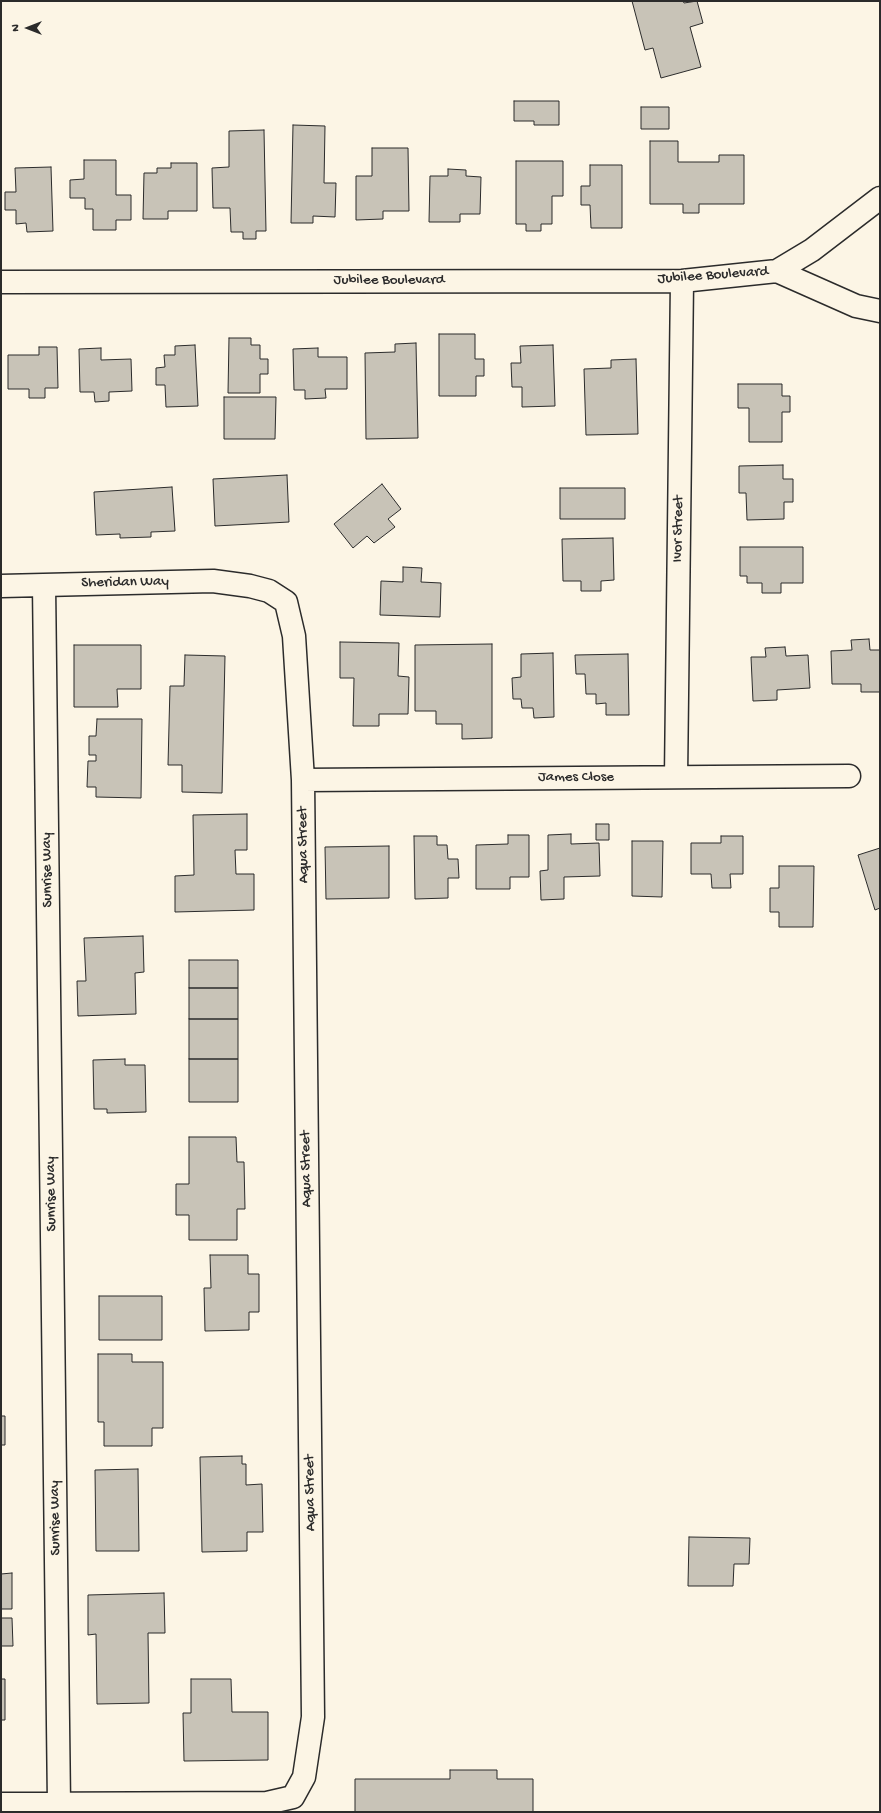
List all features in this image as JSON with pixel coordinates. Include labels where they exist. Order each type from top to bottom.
[{"type":"street","name":"Jubilee Boulevard","points":[[1,282],[682,281],[778,271],[812,250],[880,198]]},
{"type":"street","name":"Jubilee Boulevard","points":[[778,271],[856,306],[880,311]]},
{"type":"street","name":"Ivor Street","points":[[676,777],[682,281]]},
{"type":"street","name":"Sheridan Way","points":[[1,586],[213,581],[250,586]]},
{"type":"street","name":"Sunrise Way","points":[[44,585],[59,1804]]},
{"type":"street","name":"Aqua Street","points":[[59,1804],[267,1803],[293,1797],[304,1777],[313,1717],[303,780],[294,636],[286,602],[270,591],[250,586]]},
{"type":"street","name":"James Close","points":[[303,780],[849,776]]},
{"type":"street","points":[[1,1804],[59,1804]]},
{"type":"building","points":[[632,1],[683,1],[684,3],[697,1],[703,23],[690,27],[701,67],[661,78],[653,48],[645,50]]},
{"type":"building","points":[[514,101],[559,101],[559,125],[534,125],[534,121],[514,121]]},
{"type":"building","points":[[641,107],[669,107],[669,129],[641,129]]},
{"type":"building","points":[[293,125],[325,126],[324,183],[336,183],[335,217],[313,216],[313,223],[291,223]]},
{"type":"building","points":[[264,130],[266,231],[256,231],[256,239],[243,239],[243,232],[231,232],[230,208],[213,208],[212,168],[229,167],[229,131]]},
{"type":"building","points":[[650,141],[678,141],[678,162],[719,162],[719,155],[744,155],[744,204],[699,204],[699,213],[683,213],[683,204],[650,204]]},
{"type":"building","points":[[372,148],[408,148],[409,211],[383,211],[383,219],[356,220],[356,176],[372,176]]},
{"type":"building","points":[[84,160],[116,160],[116,195],[131,195],[131,220],[116,220],[116,230],[93,230],[93,209],[85,209],[85,198],[70,198],[70,180],[84,179]]},
{"type":"building","points":[[516,161],[563,161],[563,196],[552,196],[552,224],[541,224],[541,231],[526,231],[526,224],[516,224]]},
{"type":"building","points":[[171,163],[197,163],[197,211],[168,211],[168,219],[143,219],[144,173],[157,173],[157,168],[171,168]]},
{"type":"building","points":[[590,165],[622,165],[622,228],[591,228],[590,205],[581,205],[581,186],[590,186]]},
{"type":"building","points":[[51,167],[53,231],[27,232],[26,223],[16,224],[16,210],[5,210],[5,192],[16,192],[15,168]]},
{"type":"building","points":[[448,169],[466,170],[466,176],[481,177],[480,214],[460,214],[460,222],[429,222],[430,176],[448,176]]},
{"type":"building","points":[[439,334],[475,334],[475,359],[484,359],[484,376],[476,376],[476,396],[439,396]]},
{"type":"building","points":[[229,338],[251,338],[251,345],[260,345],[260,359],[268,359],[268,374],[260,374],[260,393],[228,393]]},
{"type":"building","points":[[416,343],[418,438],[366,439],[365,353],[395,352],[395,344]]},
{"type":"building","points":[[195,345],[198,406],[166,407],[165,385],[156,385],[156,368],[165,367],[164,355],[175,355],[175,346]]},
{"type":"building","points":[[553,345],[555,406],[522,407],[522,387],[512,387],[511,363],[521,363],[520,346]]},
{"type":"building","points":[[39,347],[57,347],[58,388],[45,388],[45,398],[29,398],[29,389],[8,389],[8,355],[39,355]]},
{"type":"building","points":[[101,348],[101,360],[131,359],[132,391],[109,392],[109,401],[95,402],[94,392],[80,392],[79,349]]},
{"type":"building","points":[[318,348],[318,357],[347,357],[347,389],[325,389],[326,398],[305,399],[305,390],[294,390],[293,349]]},
{"type":"building","points":[[636,359],[638,434],[586,435],[584,369],[611,368],[611,360]]},
{"type":"building","points":[[738,384],[782,384],[782,396],[790,396],[790,412],[782,412],[782,442],[749,442],[749,408],[738,408]]},
{"type":"building","points":[[224,397],[276,397],[275,439],[224,439]]},
{"type":"building","points":[[783,465],[783,479],[793,479],[793,502],[784,502],[784,519],[747,520],[746,493],[739,493],[739,466]]},
{"type":"building","points":[[287,475],[289,522],[215,526],[213,479]]},
{"type":"building","points":[[382,484],[401,509],[388,519],[395,527],[374,543],[367,536],[353,548],[334,524]]},
{"type":"building","points":[[172,487],[175,531],[151,532],[151,537],[120,538],[120,534],[96,535],[94,492]]},
{"type":"building","points":[[560,488],[625,488],[625,519],[560,519]]},
{"type":"building","points":[[613,538],[614,580],[601,581],[601,591],[581,591],[581,581],[563,581],[562,539]]},
{"type":"building","points":[[740,547],[803,547],[803,583],[781,583],[781,593],[762,593],[762,583],[747,583],[747,576],[740,576]]},
{"type":"building","points":[[403,567],[422,568],[421,582],[441,583],[440,617],[380,615],[381,581],[403,582]]},
{"type":"building","points":[[869,639],[870,650],[880,650],[880,692],[861,692],[861,684],[832,684],[831,651],[852,650],[851,640]]},
{"type":"building","points":[[340,642],[399,643],[398,676],[409,677],[408,714],[379,714],[379,726],[353,726],[354,678],[340,678]]},
{"type":"building","points":[[492,644],[492,738],[462,739],[462,724],[436,724],[436,711],[415,711],[415,645]]},
{"type":"building","points":[[74,645],[141,645],[141,689],[117,689],[118,707],[74,707]]},
{"type":"building","points":[[785,647],[786,656],[808,655],[810,688],[777,690],[777,700],[753,701],[751,657],[766,657],[765,648]]},
{"type":"building","points":[[553,653],[554,717],[534,718],[533,708],[522,708],[521,699],[513,699],[512,678],[521,677],[521,654]]},
{"type":"building","points":[[628,654],[629,715],[606,715],[606,703],[596,704],[596,694],[586,694],[585,674],[576,674],[575,655]]},
{"type":"building","points":[[185,655],[225,656],[222,793],[182,792],[182,765],[168,765],[170,686],[184,686]]},
{"type":"building","points":[[97,719],[142,719],[141,798],[96,797],[96,787],[87,787],[88,761],[96,761],[96,755],[89,755],[89,736],[96,736]]},
{"type":"building","points":[[247,814],[247,850],[235,850],[236,874],[254,874],[254,910],[175,912],[175,876],[194,875],[193,815]]},
{"type":"building","points":[[596,824],[609,824],[609,840],[596,840]]},
{"type":"building","points":[[571,834],[571,844],[599,843],[600,876],[564,877],[564,899],[541,900],[540,871],[548,870],[548,835]]},
{"type":"building","points":[[508,835],[529,835],[529,877],[510,877],[510,889],[476,889],[476,845],[508,844]]},
{"type":"building","points":[[414,836],[437,836],[437,845],[447,845],[448,859],[458,859],[459,878],[448,878],[448,898],[415,899]]},
{"type":"building","points":[[721,836],[743,836],[743,874],[730,874],[731,888],[712,888],[711,874],[691,874],[691,843],[721,843]]},
{"type":"building","points":[[632,841],[663,841],[662,897],[632,896]]},
{"type":"building","points":[[389,846],[389,898],[326,899],[325,847]]},
{"type":"building","points":[[880,848],[880,908],[875,910],[858,855]]},
{"type":"building","points":[[779,866],[814,866],[813,927],[779,927],[779,912],[770,912],[770,888],[779,888]]},
{"type":"building","points":[[143,936],[144,972],[135,973],[136,1014],[78,1016],[77,981],[86,981],[84,938]]},
{"type":"building","points":[[189,960],[238,960],[238,988],[189,988]]},
{"type":"building","points":[[189,988],[238,988],[238,1019],[189,1019]]},
{"type":"building","points":[[189,1019],[238,1019],[238,1059],[189,1059]]},
{"type":"building","points":[[125,1059],[125,1065],[145,1065],[146,1112],[107,1113],[107,1109],[94,1109],[93,1060]]},
{"type":"building","points":[[189,1059],[238,1059],[238,1102],[189,1102]]},
{"type":"building","points":[[189,1137],[236,1137],[237,1162],[244,1162],[245,1209],[237,1209],[237,1240],[189,1240],[189,1215],[176,1215],[176,1184],[189,1184]]},
{"type":"building","points":[[210,1255],[248,1255],[248,1274],[259,1274],[259,1312],[249,1312],[249,1330],[205,1331],[204,1288],[211,1288]]},
{"type":"building","points":[[99,1296],[162,1296],[162,1340],[99,1340]]},
{"type":"building","points":[[98,1354],[132,1354],[132,1362],[163,1362],[163,1428],[152,1428],[152,1446],[104,1446],[104,1422],[98,1422]]},
{"type":"building","points":[[1,1416],[5,1416],[5,1445],[1,1445]]},
{"type":"building","points":[[242,1456],[242,1464],[246,1464],[246,1485],[262,1484],[263,1532],[247,1532],[247,1551],[202,1552],[200,1457]]},
{"type":"building","points":[[138,1469],[139,1551],[96,1551],[95,1470]]},
{"type":"building","points":[[689,1537],[750,1538],[749,1564],[734,1564],[733,1586],[688,1586]]},
{"type":"building","points":[[12,1573],[12,1609],[1,1609],[1,1574]]},
{"type":"building","points":[[164,1593],[165,1633],[148,1633],[149,1703],[97,1704],[96,1634],[88,1635],[88,1595]]},
{"type":"building","points":[[1,1618],[12,1618],[13,1646],[1,1646]]},
{"type":"building","points":[[1,1679],[5,1679],[5,1720],[1,1720]]},
{"type":"building","points":[[191,1679],[231,1679],[232,1712],[268,1712],[268,1760],[184,1761],[183,1713],[191,1713]]},
{"type":"building","points":[[450,1770],[497,1770],[497,1779],[533,1779],[533,1812],[355,1812],[355,1779],[450,1779]]}]
